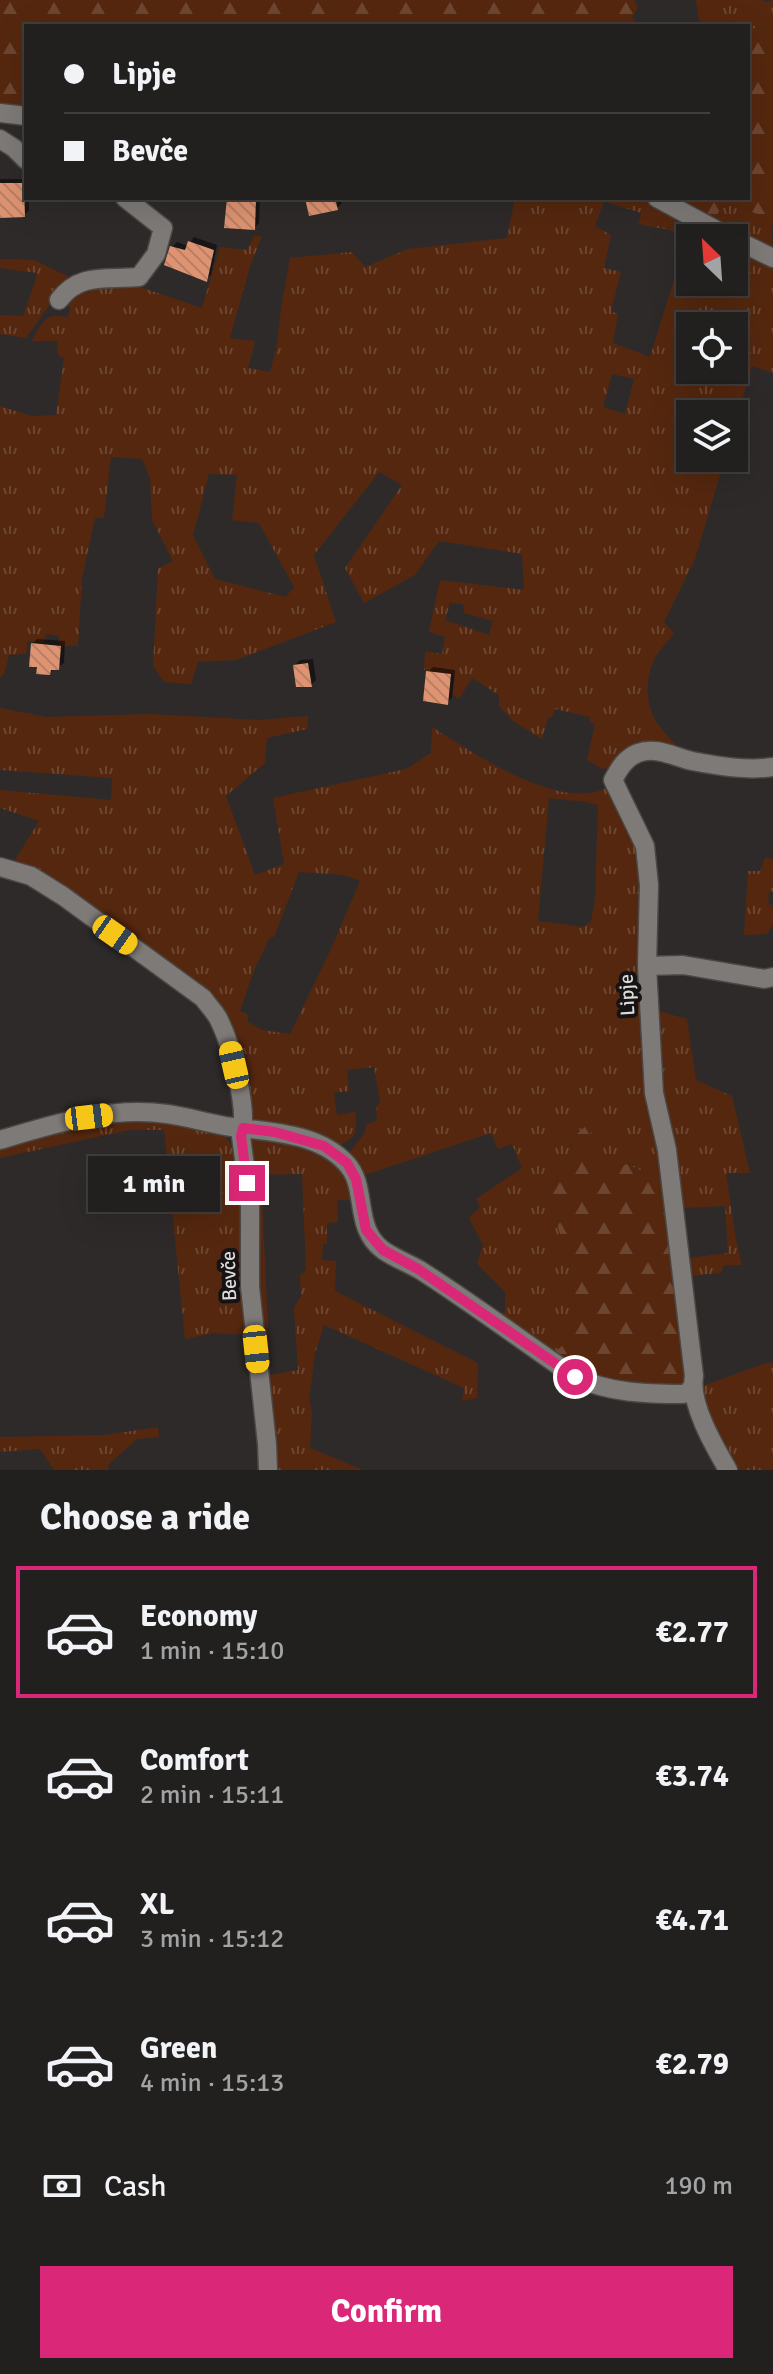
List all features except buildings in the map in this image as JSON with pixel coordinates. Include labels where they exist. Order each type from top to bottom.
[{"type":"street","points":[[0,113],[24,116]]},
{"type":"street","points":[[0,139],[24,158]]},
{"type":"street","points":[[59,300],[69,287],[80,282],[139,277],[156,254],[163,228],[128,200]]},
{"type":"street","points":[[661,200],[705,224]]},
{"type":"street","points":[[748,246],[773,258]]},
{"type":"street","name":"Lipje","points":[[728,1470],[711,1439],[692,1387],[694,1376],[669,1166],[654,1093],[647,966],[649,885],[645,846],[613,780],[623,763],[636,753],[650,750],[724,766],[773,767]]},
{"type":"street","name":"Bevče","points":[[0,867],[31,876],[63,896],[203,998],[217,1017],[231,1048],[238,1081],[238,1128],[250,1206],[250,1287],[268,1470]]},
{"type":"street","points":[[647,966],[683,965],[764,979],[773,977]]},
{"type":"street","points":[[0,1140],[65,1120],[113,1114],[164,1114],[275,1132],[324,1146],[347,1163],[352,1171],[366,1230],[383,1250],[418,1269],[575,1377],[592,1385],[653,1394],[683,1394],[692,1387]]},
{"type":"green space","points":[[0,0],[634,0],[638,8],[632,17],[638,24],[24,24],[24,111],[0,109]]},
{"type":"green space","points":[[696,0],[773,0],[773,29],[766,26],[750,30],[750,24],[700,24]]},
{"type":"green space","points":[[766,26],[773,29],[773,229],[771,219],[724,202],[712,224],[666,200],[750,200],[750,30]]},
{"type":"green space","points":[[515,200],[653,200],[697,224],[676,224],[676,232],[639,224],[641,213],[604,201],[595,226],[611,235],[604,268],[621,272],[611,311],[618,314],[613,343],[650,357],[676,276],[676,296],[748,296],[748,251],[773,263],[773,373],[752,366],[748,380],[748,312],[676,312],[676,384],[747,384],[742,400],[676,400],[676,472],[721,472],[695,559],[664,622],[674,633],[653,661],[648,680],[648,700],[654,718],[681,750],[603,769],[587,760],[595,724],[590,722],[590,717],[555,709],[552,717],[548,717],[542,739],[513,721],[499,706],[499,695],[472,678],[459,699],[452,694],[455,675],[424,670],[425,651],[442,654],[445,637],[429,632],[440,580],[524,590],[522,554],[439,541],[415,575],[364,603],[345,568],[402,485],[379,472],[314,555],[336,622],[236,660],[198,662],[191,684],[164,682],[153,666],[158,568],[173,561],[152,520],[150,478],[142,459],[111,457],[104,518],[95,518],[82,578],[78,646],[59,646],[59,636],[46,634],[44,643],[28,641],[26,654],[9,655],[0,678],[0,406],[31,416],[56,415],[64,358],[58,355],[57,341],[32,341],[41,325],[51,317],[68,317],[70,309],[66,299],[89,285],[137,286],[202,308],[220,247],[247,250],[254,236],[262,236],[250,266],[230,338],[255,341],[248,368],[270,372],[290,258],[352,252],[365,267],[408,249],[507,238]],"holes":[[[612,374],[634,379],[625,414],[603,407]],[[209,474],[237,475],[232,520],[259,523],[294,587],[286,597],[215,579],[193,535]],[[450,603],[463,604],[464,613],[493,621],[489,635],[445,620]]]},
{"type":"green space","points":[[724,202],[771,219],[773,252],[748,241],[748,224],[712,224]]},
{"type":"green space","points":[[0,259],[34,260],[69,277],[26,338],[0,334],[0,315],[23,316],[37,273],[0,268]]},
{"type":"green space","points":[[0,708],[46,717],[149,714],[259,720],[308,716],[307,729],[267,738],[265,763],[226,796],[255,875],[284,864],[273,798],[406,769],[431,753],[432,727],[493,764],[542,786],[566,793],[589,793],[608,787],[640,842],[664,1172],[642,1171],[627,1164],[606,1172],[589,1150],[588,1136],[595,1126],[577,1134],[548,1197],[575,1295],[573,1330],[563,1345],[553,1354],[499,1317],[505,1311],[505,1292],[477,1264],[483,1245],[469,1218],[480,1207],[476,1199],[522,1168],[512,1144],[498,1149],[491,1133],[362,1176],[348,1154],[365,1133],[366,1125],[377,1120],[376,1107],[380,1103],[374,1067],[347,1070],[349,1091],[334,1093],[337,1115],[355,1112],[355,1132],[340,1145],[253,1123],[228,1027],[12,865],[39,821],[0,808],[0,790],[111,800],[112,778],[0,770]],"holes":[[[549,798],[598,805],[595,899],[591,921],[584,927],[538,921]],[[299,872],[344,875],[360,881],[290,1034],[262,1030],[248,1022],[248,1015],[240,1011],[254,970],[270,937],[274,937]]]},
{"type":"green space","points":[[765,858],[773,859],[773,892],[769,892],[768,904],[773,905],[773,925],[767,934],[744,935],[748,871],[760,871]]},
{"type":"green space","points":[[658,1011],[687,1019],[696,1080],[732,1096],[750,1173],[726,1173],[742,1265],[724,1265],[721,1273],[690,1276],[688,1258],[728,1253],[725,1206],[681,1208],[661,1092]]},
{"type":"green space","points":[[150,1119],[225,1135],[232,1147],[239,1177],[249,1335],[213,1333],[185,1339],[164,1130],[129,1130],[0,1158],[0,1147],[75,1125]]},
{"type":"green space","points":[[590,1122],[596,1126],[588,1136],[589,1150],[606,1171],[627,1164],[642,1171],[664,1172],[687,1370],[686,1386],[633,1388],[573,1369],[553,1354],[571,1334],[576,1311],[568,1261],[548,1198],[577,1134]]},
{"type":"green space","points":[[248,1133],[319,1149],[344,1167],[356,1200],[337,1200],[338,1222],[327,1223],[327,1244],[323,1244],[322,1260],[336,1261],[335,1291],[478,1363],[477,1398],[462,1401],[464,1388],[324,1325],[315,1354],[309,1399],[312,1411],[310,1448],[363,1470],[272,1470],[262,1368]],"holes":[[[302,1174],[306,1270],[300,1275],[301,1296],[294,1308],[298,1370],[270,1375],[261,1175]]]},
{"type":"green space","points":[[773,1362],[773,1470],[733,1470],[707,1419],[703,1386]]},
{"type":"green space","points":[[158,1427],[159,1437],[137,1439],[108,1465],[109,1470],[54,1470],[40,1449],[0,1452],[0,1437],[105,1435]]},
{"type":"route","points":[[247,1183],[241,1136],[243,1128],[275,1132],[324,1146],[347,1163],[356,1179],[366,1230],[372,1240],[575,1377]]}]
